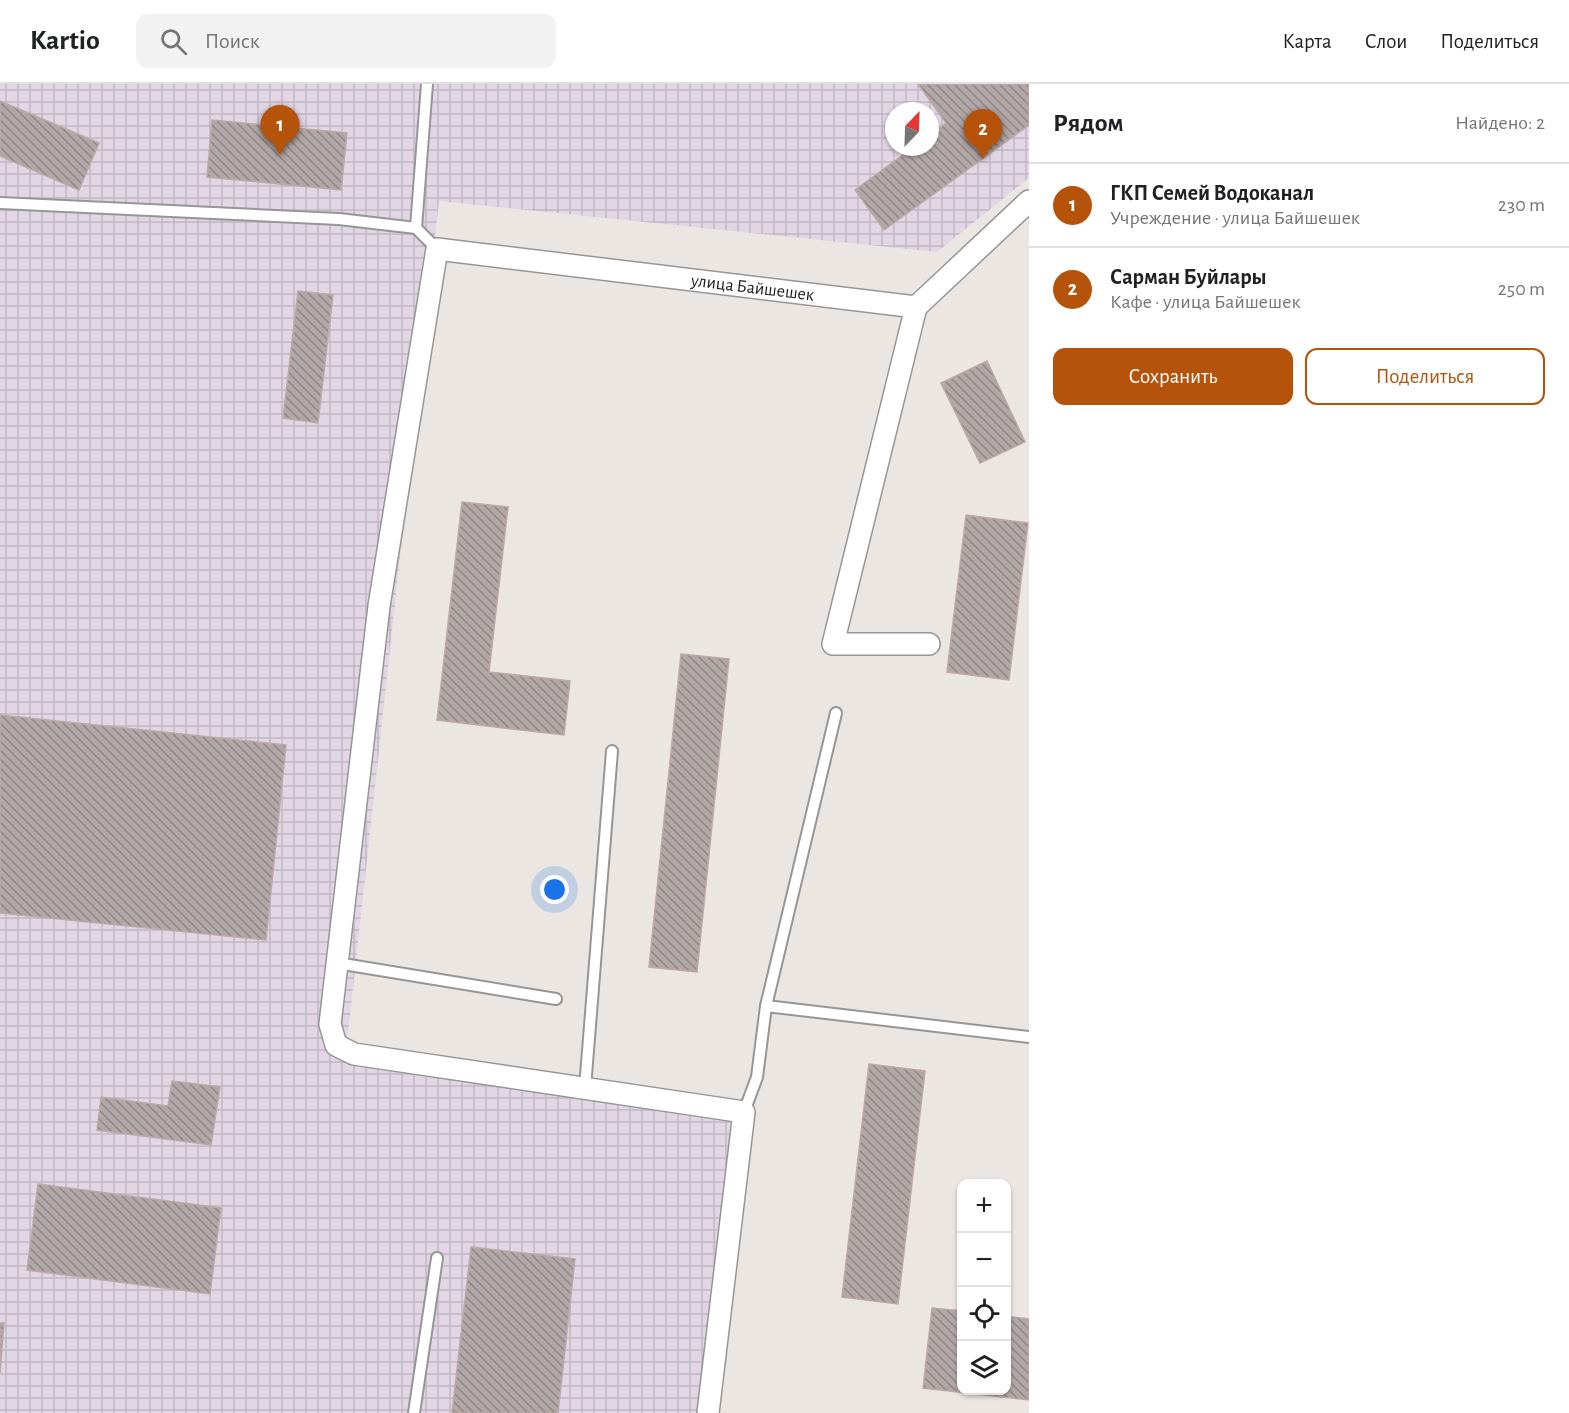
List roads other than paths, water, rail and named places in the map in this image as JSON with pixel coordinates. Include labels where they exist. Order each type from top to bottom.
[{"type":"street","points":[[929,644],[833,644],[916,307],[1029,201]]},
{"type":"street","points":[[437,249],[379,606],[330,1024],[336,1045],[354,1054],[744,1112],[708,1413]]},
{"type":"street","name":"улица Байшешек","points":[[437,249],[916,307]]},
{"type":"lane","points":[[416,228],[427,84]]},
{"type":"lane","points":[[0,203],[339,219],[416,228],[437,249]]},
{"type":"lane","points":[[744,1112],[757,1077],[766,1006],[836,713]]},
{"type":"lane","points":[[585,1088],[612,751]]},
{"type":"lane","points":[[338,963],[556,999]]},
{"type":"lane","points":[[766,1006],[1029,1037]]},
{"type":"lane","points":[[414,1413],[436,1258]]},
{"type":"place","name":"ГКП Семей Водоканал","points":[[280,155]]},
{"type":"place","name":"Сарман Буйлары","points":[[983,159]]}]
